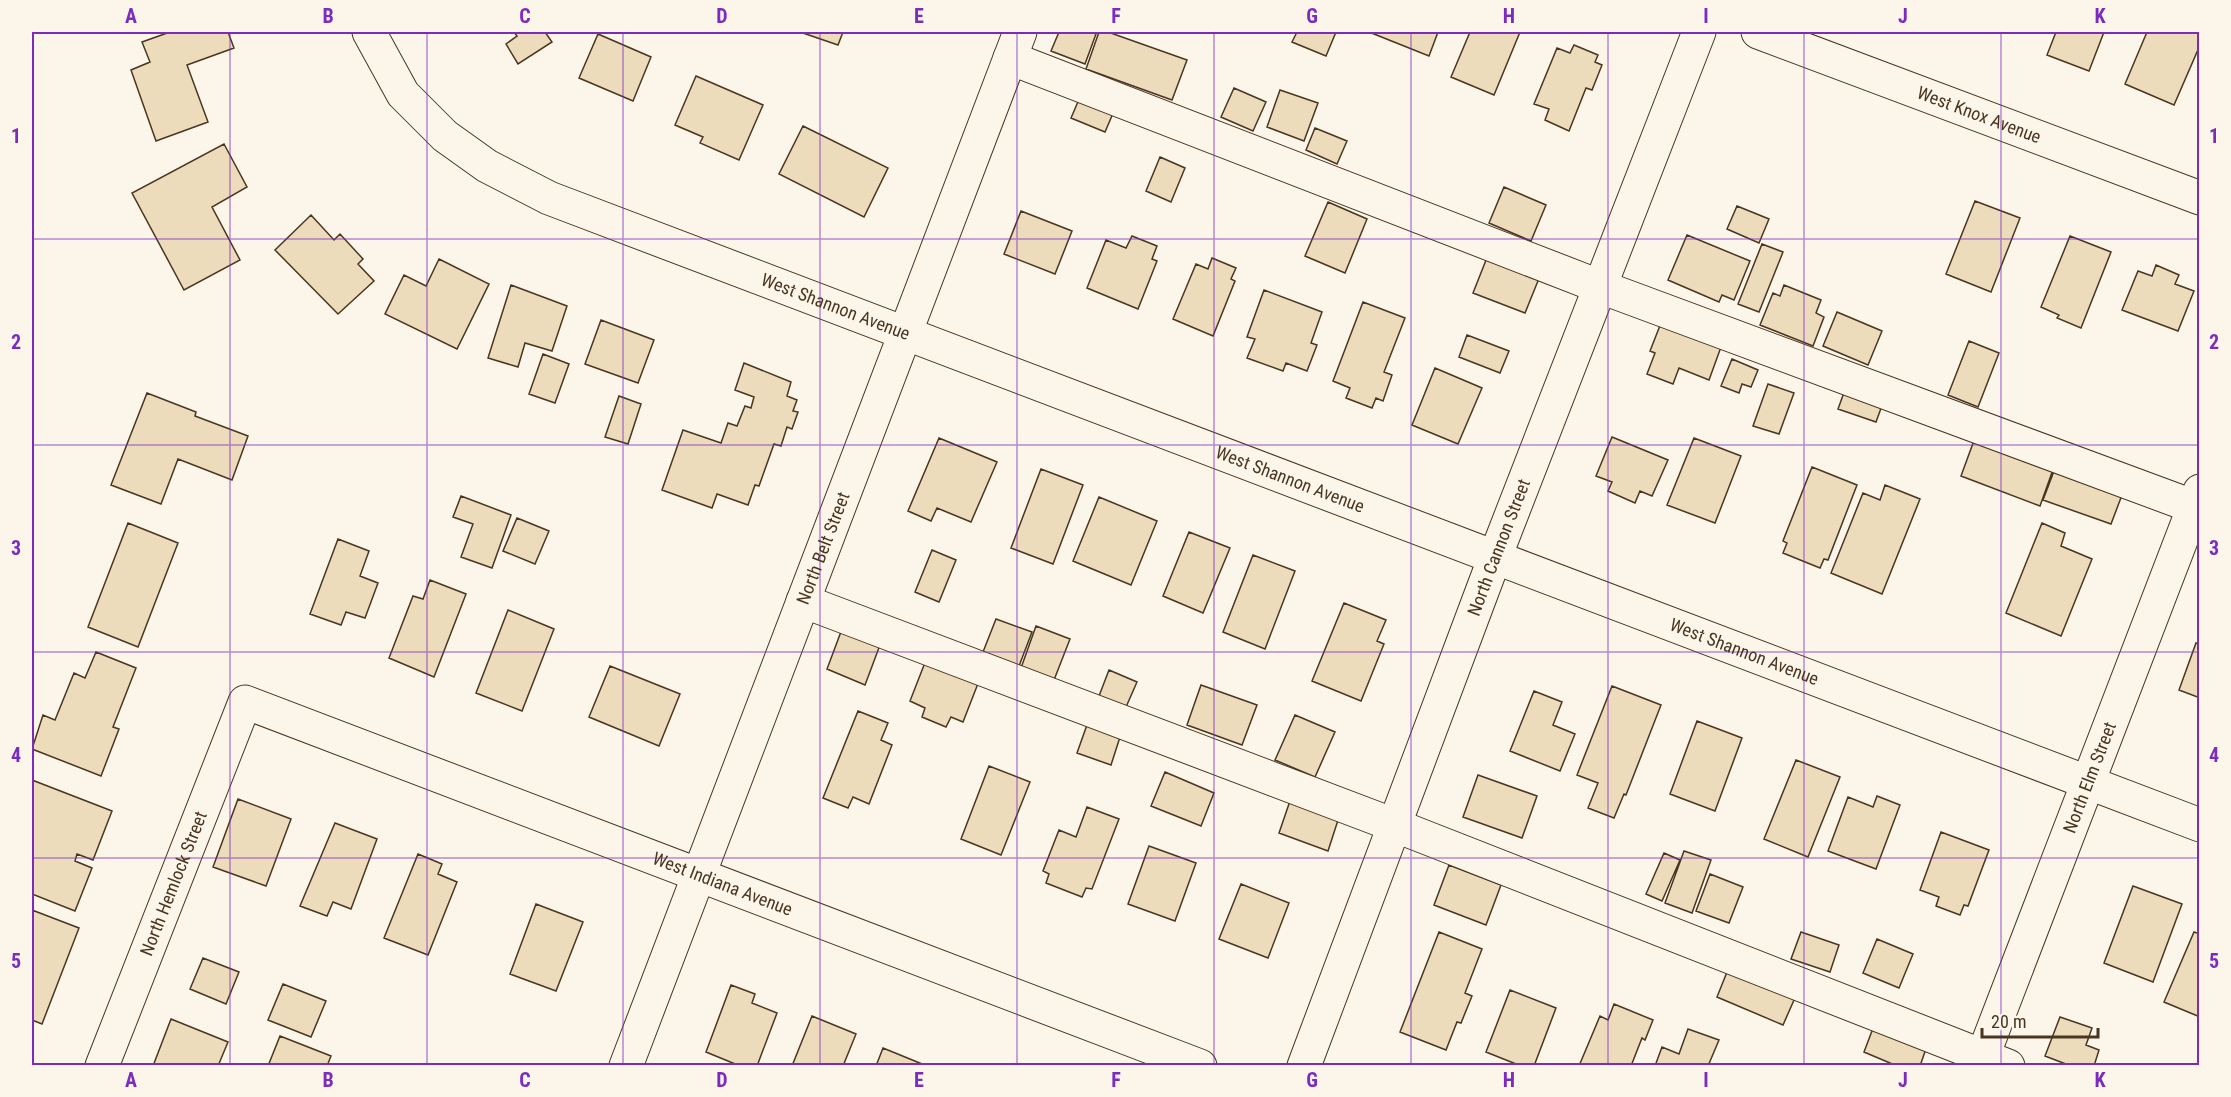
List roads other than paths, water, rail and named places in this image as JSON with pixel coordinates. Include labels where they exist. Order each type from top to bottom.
[{"type":"street","name":"West Shannon Avenue","points":[[369,32],[402,94],[445,136],[487,166],[549,198],[2199,825]]},
{"type":"street","name":"North Cannon Street","points":[[1304,1065],[1495,557],[1699,32]]},
{"type":"street","name":"West Knox Avenue","points":[[1758,32],[2199,198]]},
{"type":"street","points":[[1015,45],[1601,287],[2197,502]]},
{"type":"street","name":"North Belt Street","points":[[626,1065],[1015,45]]},
{"type":"street","name":"North Elm Street","points":[[1990,1062],[2086,783],[2197,502]]},
{"type":"street","points":[[803,601],[1394,825],[1990,1062]]},
{"type":"street","name":"West Indiana Avenue","points":[[245,702],[1200,1065]]},
{"type":"street","name":"North Hemlock Street","points":[[102,1065],[245,702]]}]
